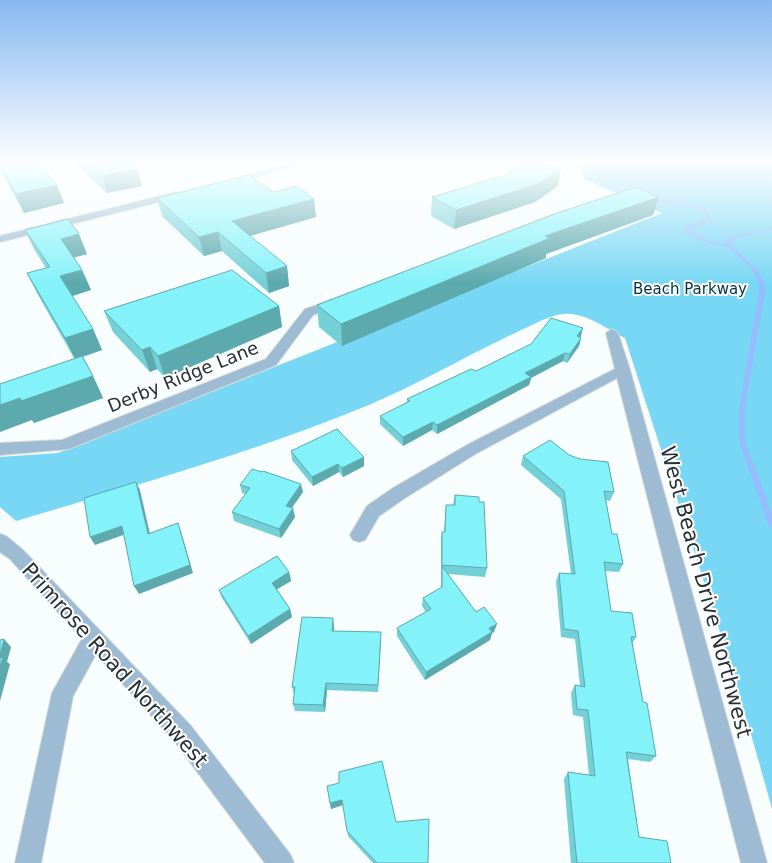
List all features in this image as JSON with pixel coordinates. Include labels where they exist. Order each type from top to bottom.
[{"type":"street","points":[[0,239],[143,203]]},
{"type":"street","name":"Derby Ridge Lane","points":[[0,449],[64,445],[271,362],[309,312],[346,298]]},
{"type":"street","name":"West Beach Drive Northwest","points":[[612,333],[754,863]]},
{"type":"street","points":[[359,535],[373,511],[399,493],[472,449],[623,370]]},
{"type":"street","name":"Primrose Road Northwest","points":[[0,541],[16,554],[182,734],[281,863]]},
{"type":"street","points":[[28,863],[63,693],[94,637]]},
{"type":"green space","name":"Beach Parkway","points":[[640,203],[772,203],[772,809],[720,631],[625,338],[587,318],[579,315],[563,314],[545,319],[364,407],[321,424],[192,468],[16,521],[0,507],[0,457],[58,453],[662,213]]},
{"type":"building","points":[[163,203],[298,203],[232,221],[287,266],[266,273],[218,232],[199,237]]},
{"type":"building","points":[[444,203],[477,203],[456,210]]},
{"type":"building","points":[[587,203],[641,203],[545,236],[550,238],[341,324],[317,305]]},
{"type":"building","points":[[68,219],[79,234],[61,239],[82,270],[60,276],[93,329],[65,338],[27,273],[50,267],[25,230]]},
{"type":"building","points":[[232,270],[279,306],[158,356],[150,347],[142,350],[104,311]]},
{"type":"building","points":[[551,318],[583,328],[577,336],[581,338],[570,354],[565,353],[525,373],[531,377],[437,425],[433,422],[403,437],[380,416],[410,401],[407,399],[471,369],[476,371],[531,344]]},
{"type":"building","points":[[82,356],[93,376],[21,401],[20,398],[0,405],[0,384]]},
{"type":"building","points":[[337,429],[364,457],[342,468],[338,464],[312,477],[291,451]]},
{"type":"building","points":[[550,440],[569,455],[580,459],[608,462],[614,492],[604,491],[612,534],[617,534],[623,564],[604,562],[611,611],[632,613],[636,637],[631,637],[643,702],[647,703],[656,756],[626,752],[639,837],[667,841],[671,863],[577,863],[568,772],[595,776],[588,710],[577,709],[575,685],[585,687],[578,631],[564,629],[559,573],[575,574],[564,491],[523,456]]},
{"type":"building","points":[[252,469],[301,484],[286,506],[293,508],[279,529],[232,512],[250,488],[240,485]]},
{"type":"building","points":[[136,482],[148,534],[178,523],[190,565],[134,586],[122,526],[90,537],[84,498]]},
{"type":"building","points":[[455,495],[479,497],[479,502],[484,502],[487,568],[442,565],[442,532],[445,532],[446,505],[455,505]]},
{"type":"building","points":[[277,556],[289,572],[272,583],[290,609],[248,636],[219,590]]},
{"type":"building","points":[[442,566],[476,612],[484,607],[497,624],[489,628],[492,632],[426,672],[397,628],[431,609],[423,598],[442,587]]},
{"type":"building","points":[[302,617],[333,618],[332,631],[381,632],[378,685],[326,683],[323,705],[293,704],[295,687],[292,687]]},
{"type":"building","points":[[4,639],[0,655],[0,640]]},
{"type":"building","points":[[382,761],[396,822],[429,819],[428,863],[377,863],[347,831],[342,800],[330,803],[327,786],[339,783],[339,772]]},
{"type":"waterway","points":[[672,203],[703,209],[709,217],[706,221],[687,228],[687,233],[713,243],[728,246]]},
{"type":"waterway","points":[[772,229],[737,236],[727,240],[728,244],[754,269],[763,286],[742,408],[742,441],[772,524]]}]
